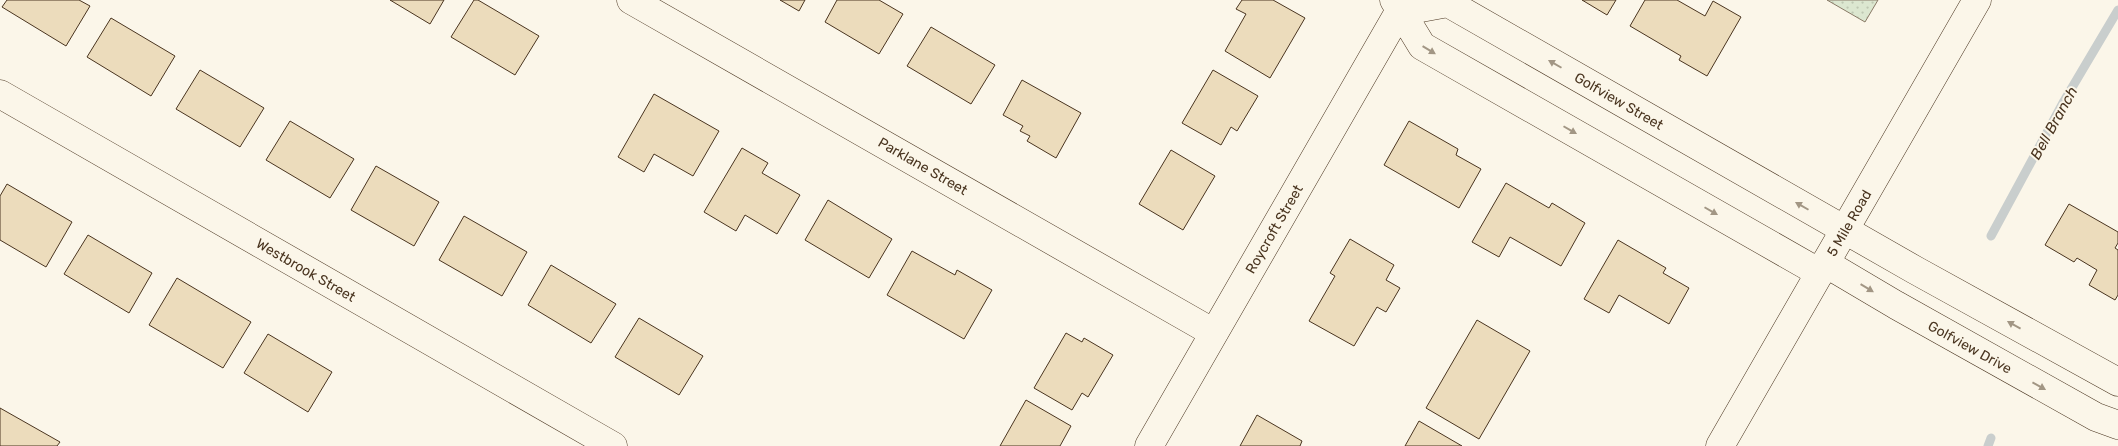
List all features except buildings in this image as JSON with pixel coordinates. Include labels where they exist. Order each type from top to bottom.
[{"type":"street","name":"Parklane Street","points":[[631,0],[1214,333]]},
{"type":"street","name":"5 Mile Road","points":[[1720,446],[1977,0]]},
{"type":"street","name":"Golfview Street","points":[[1396,6],[1448,3],[1844,230]]},
{"type":"street","name":"Roycroft Street","points":[[1149,446],[1396,6]]},
{"type":"street","name":"Golfview Drive","points":[[1396,6],[1422,46],[1823,268],[1896,305],[2096,417],[2118,425]]},
{"type":"street","name":"Westbrook Street","points":[[0,94],[613,446]]},
{"type":"street","points":[[1844,230],[2118,382]]},
{"type":"green space","points":[[1827,0],[1878,0],[1865,22]]},
{"type":"waterway","name":"Bell Branch","points":[[1991,236],[2064,101],[2118,10]]},
{"type":"waterway","name":"Bell Branch","points":[[1988,446],[1991,438]]}]
